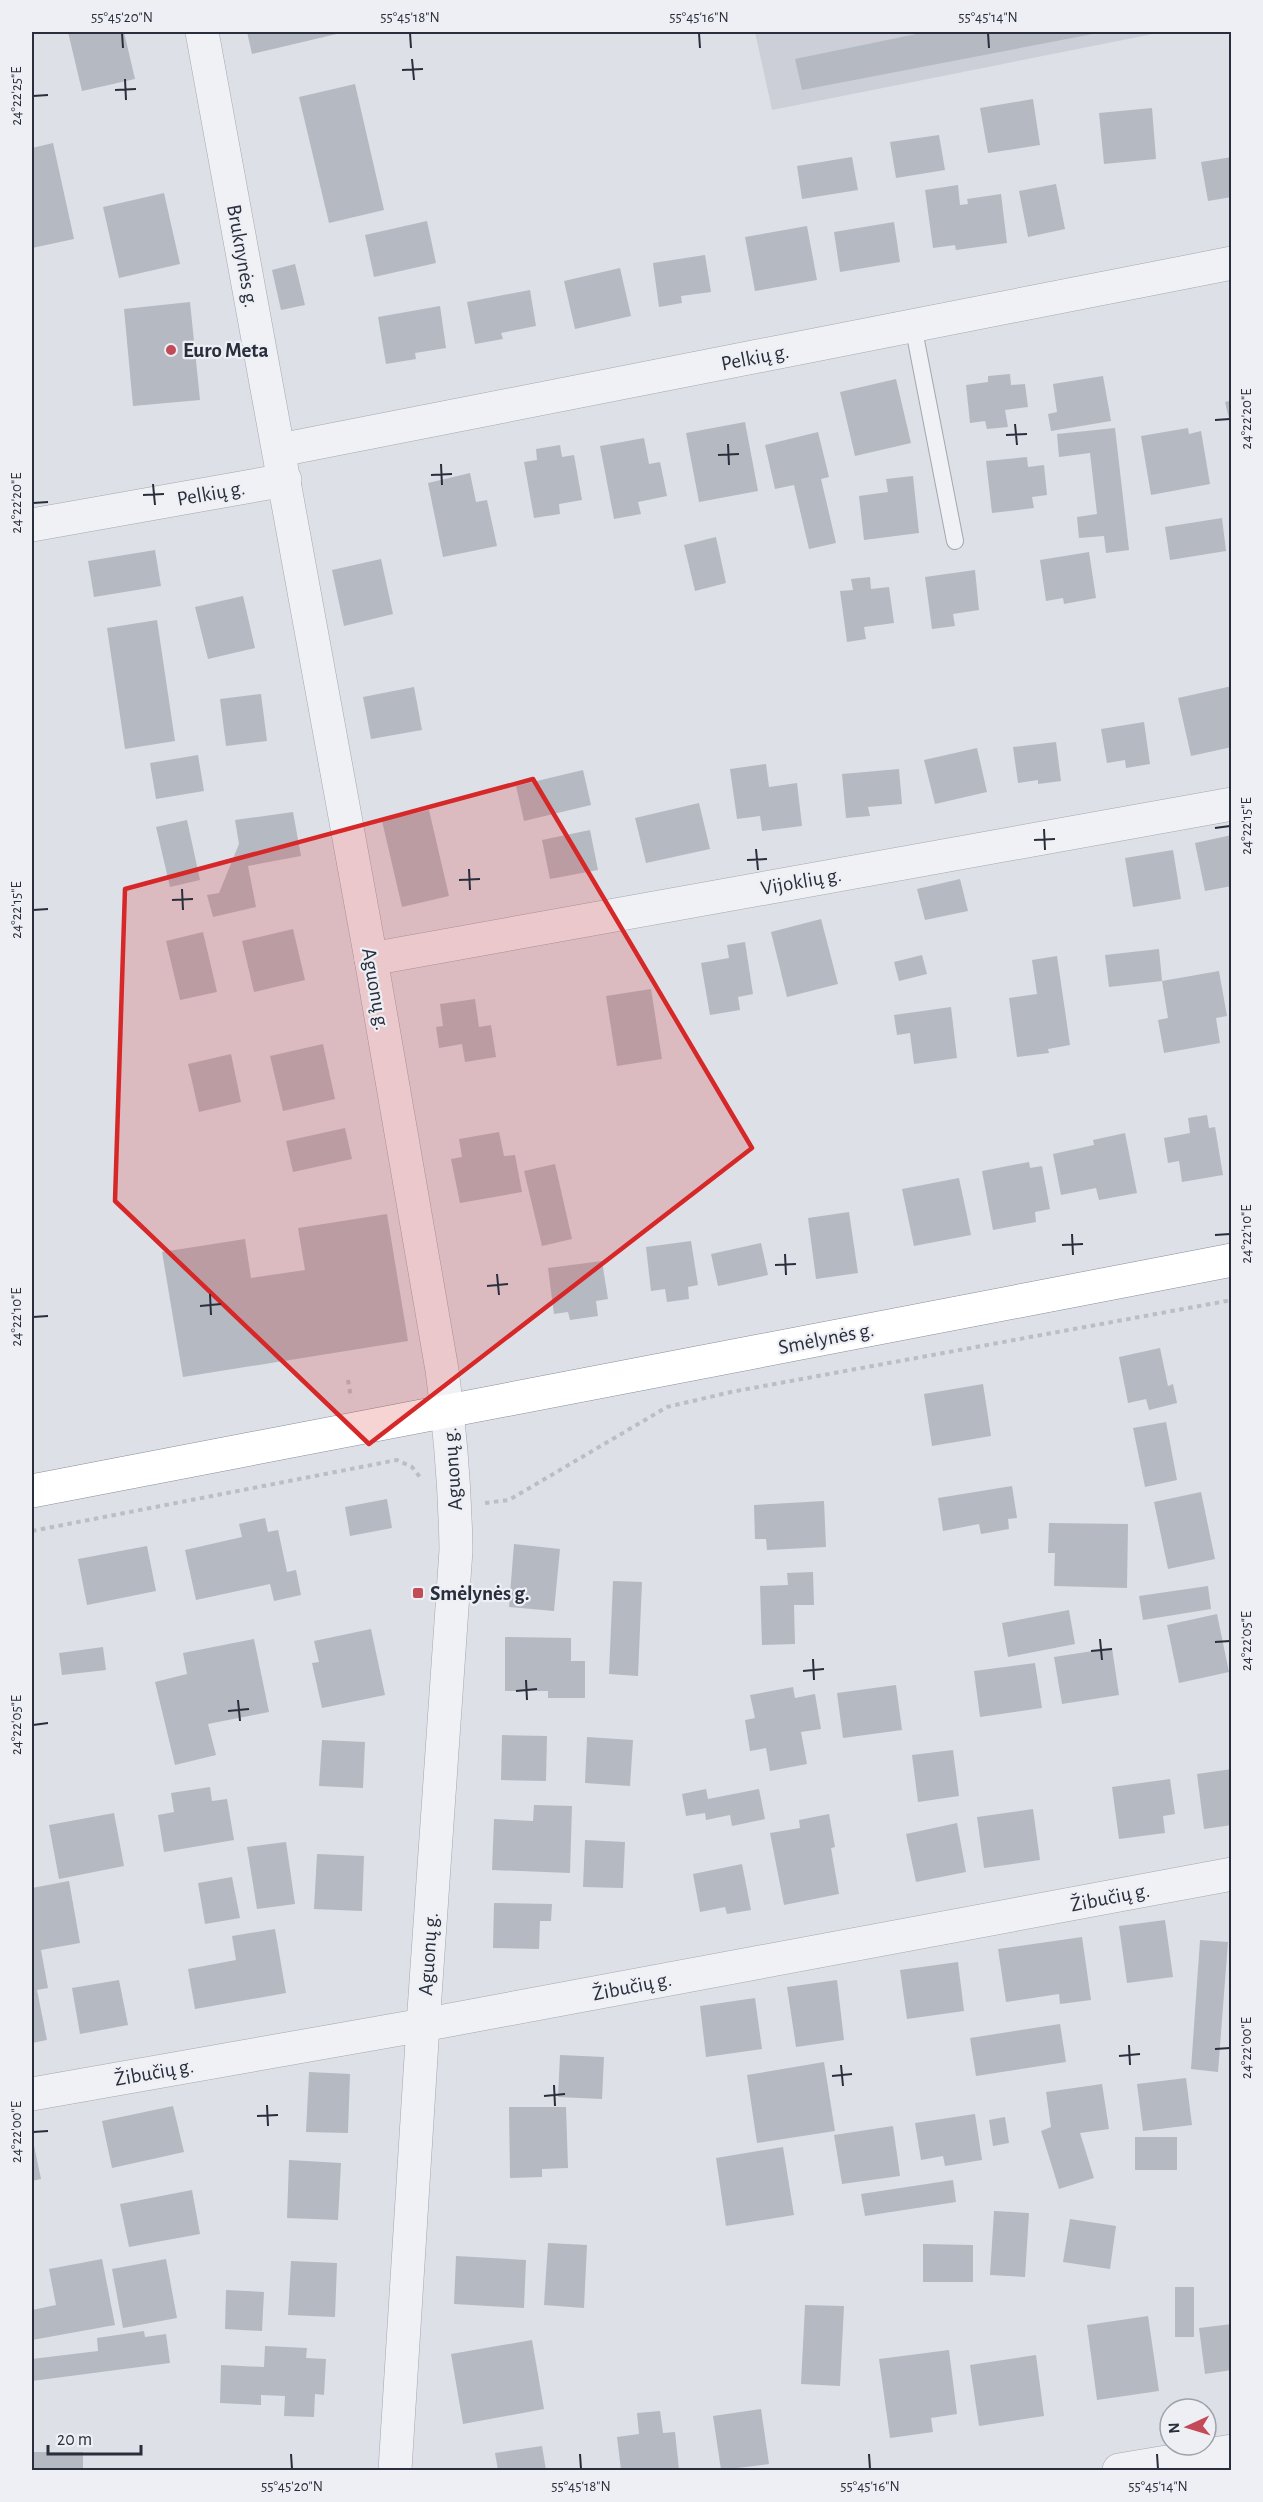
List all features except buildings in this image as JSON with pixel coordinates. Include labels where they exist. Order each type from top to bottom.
[{"type":"highway","name":"Smėlynės g.","points":[[32,1491],[1232,1260]]},
{"type":"street","name":"Bruknynės g.","points":[[202,32],[282,465]]},
{"type":"street","name":"Pelkių g.","points":[[32,525],[282,465],[913,326],[1232,263]]},
{"type":"street","name":"Aguonų g.","points":[[282,465],[371,959],[448,1411],[455,1506],[456,1550],[395,2470]]},
{"type":"street","name":"Vijoklių g.","points":[[371,959],[1232,804]]},
{"type":"street","name":"Žibučių g.","points":[[32,2094],[423,2025],[1232,1874]]},
{"type":"street","points":[[1119,2470],[1232,2451]]},
{"type":"lane","points":[[913,326],[955,541]]},
{"type":"path","points":[[455,1506],[509,1500],[667,1407],[742,1390],[1232,1300]]},
{"type":"path","points":[[32,1531],[397,1460],[412,1467],[421,1477]]},
{"type":"highlighted area","points":[[533,779],[752,1148],[369,1444],[115,1201],[125,889]]},
{"type":"shaded area","points":[[755,32],[1163,32],[772,110]]},
{"type":"place","name":"Euro Meta","points":[[171,350]]},
{"type":"place","name":"Smėlynės g.","points":[[418,1593]]}]
